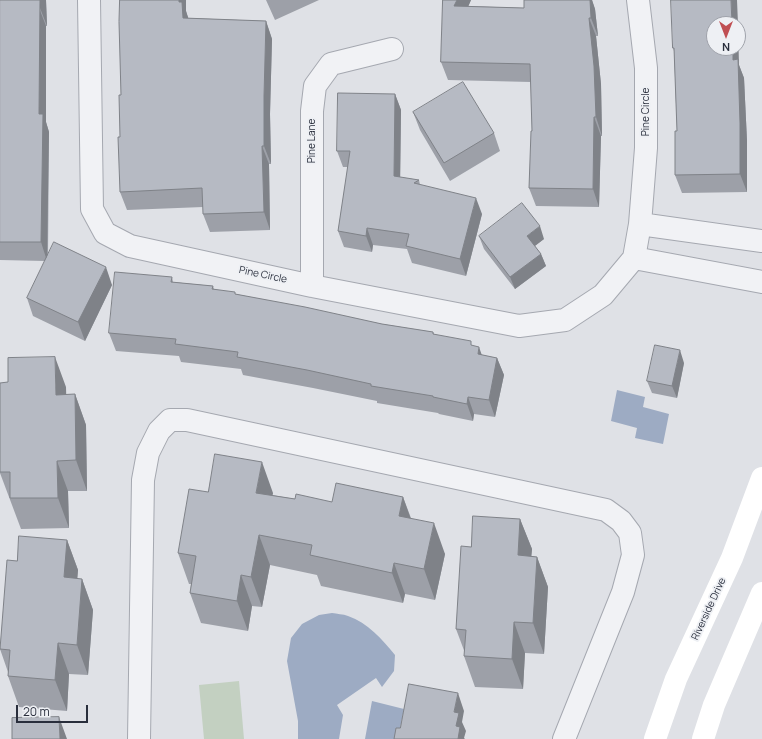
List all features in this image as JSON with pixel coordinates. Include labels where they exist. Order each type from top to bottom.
[{"type":"street","name":"Pine Circle","points":[[89,0],[92,209],[105,233],[130,246],[312,286],[519,326],[566,320],[603,295],[634,258],[640,224],[646,148],[646,68],[638,0]]},
{"type":"street","name":"Pine Lane","points":[[312,286],[312,111],[315,86],[331,64],[392,49]]},
{"type":"street","points":[[640,224],[762,241]]},
{"type":"street","points":[[634,258],[762,282]]},
{"type":"street","points":[[139,739],[143,480],[148,453],[159,431],[170,420],[187,420],[606,510],[621,521],[630,533],[633,555],[624,592],[564,739]]},
{"type":"street","name":"Riverside Drive","points":[[655,739],[676,679],[732,558],[762,478]]},
{"type":"street","points":[[703,739],[714,705],[762,593]]},
{"type":"green space","points":[[239,681],[244,739],[204,739],[199,685]]},
{"type":"water","points":[[617,390],[645,397],[643,407],[669,414],[663,444],[635,438],[637,428],[611,421]]},
{"type":"water","points":[[332,613],[346,615],[355,619],[374,632],[395,655],[394,671],[382,687],[376,678],[337,705],[343,715],[339,739],[298,739],[298,721],[287,661],[291,638],[302,624],[319,615]]},
{"type":"water","points":[[372,701],[404,709],[398,739],[365,739]]},
{"type":"building","points":[[0,0],[40,0],[39,114],[43,114],[41,242],[0,242]]},
{"type":"building","points":[[120,0],[179,0],[179,2],[182,2],[183,18],[266,21],[264,146],[262,146],[264,212],[203,214],[202,188],[120,192],[118,137],[120,137],[119,95],[121,95],[119,22]]},
{"type":"building","points":[[443,0],[457,0],[454,6],[524,8],[524,0],[590,0],[591,18],[589,18],[594,66],[596,117],[594,117],[593,189],[529,188],[532,131],[530,64],[441,62]]},
{"type":"building","points":[[671,0],[731,0],[732,16],[706,16],[706,56],[733,56],[733,60],[738,59],[740,174],[675,175],[675,131],[677,131]]},
{"type":"building","points":[[463,82],[494,133],[444,163],[413,112]]},
{"type":"building","points":[[338,93],[395,94],[394,176],[419,180],[414,183],[476,198],[460,259],[406,246],[409,234],[367,228],[366,236],[338,231],[350,151],[337,151]]},
{"type":"building","points":[[522,203],[540,226],[527,236],[541,254],[510,277],[479,236]]},
{"type":"building","points":[[54,242],[106,267],[78,322],[27,298]]},
{"type":"building","points":[[115,272],[172,277],[171,282],[213,286],[212,289],[235,292],[235,294],[305,307],[382,324],[433,332],[433,334],[471,341],[471,345],[479,347],[478,354],[497,358],[489,400],[468,397],[467,404],[433,396],[371,386],[371,384],[307,370],[237,357],[238,352],[175,344],[176,339],[109,333]]},
{"type":"building","points":[[655,345],[680,350],[672,386],[647,381]]},
{"type":"building","points":[[55,357],[56,395],[75,394],[76,460],[57,461],[58,498],[10,498],[10,472],[0,472],[0,383],[8,382],[8,358]]},
{"type":"building","points":[[215,454],[262,462],[256,493],[295,499],[296,494],[332,502],[336,483],[403,497],[399,516],[434,523],[424,569],[394,563],[392,573],[310,555],[312,545],[259,535],[251,577],[241,575],[237,601],[190,593],[196,556],[178,553],[189,489],[208,492]]},
{"type":"building","points":[[473,516],[520,519],[518,555],[537,557],[533,623],[514,622],[512,659],[464,656],[466,630],[456,629],[461,546],[471,547]]},
{"type":"building","points":[[19,536],[67,540],[64,577],[82,579],[77,645],[58,643],[55,680],[8,676],[10,650],[0,649],[7,560],[17,561]]},
{"type":"building","points":[[409,684],[458,693],[454,712],[459,713],[456,726],[460,727],[458,739],[394,739],[396,728],[400,728]]},
{"type":"building","points":[[59,717],[60,739],[12,739],[12,718]]}]
